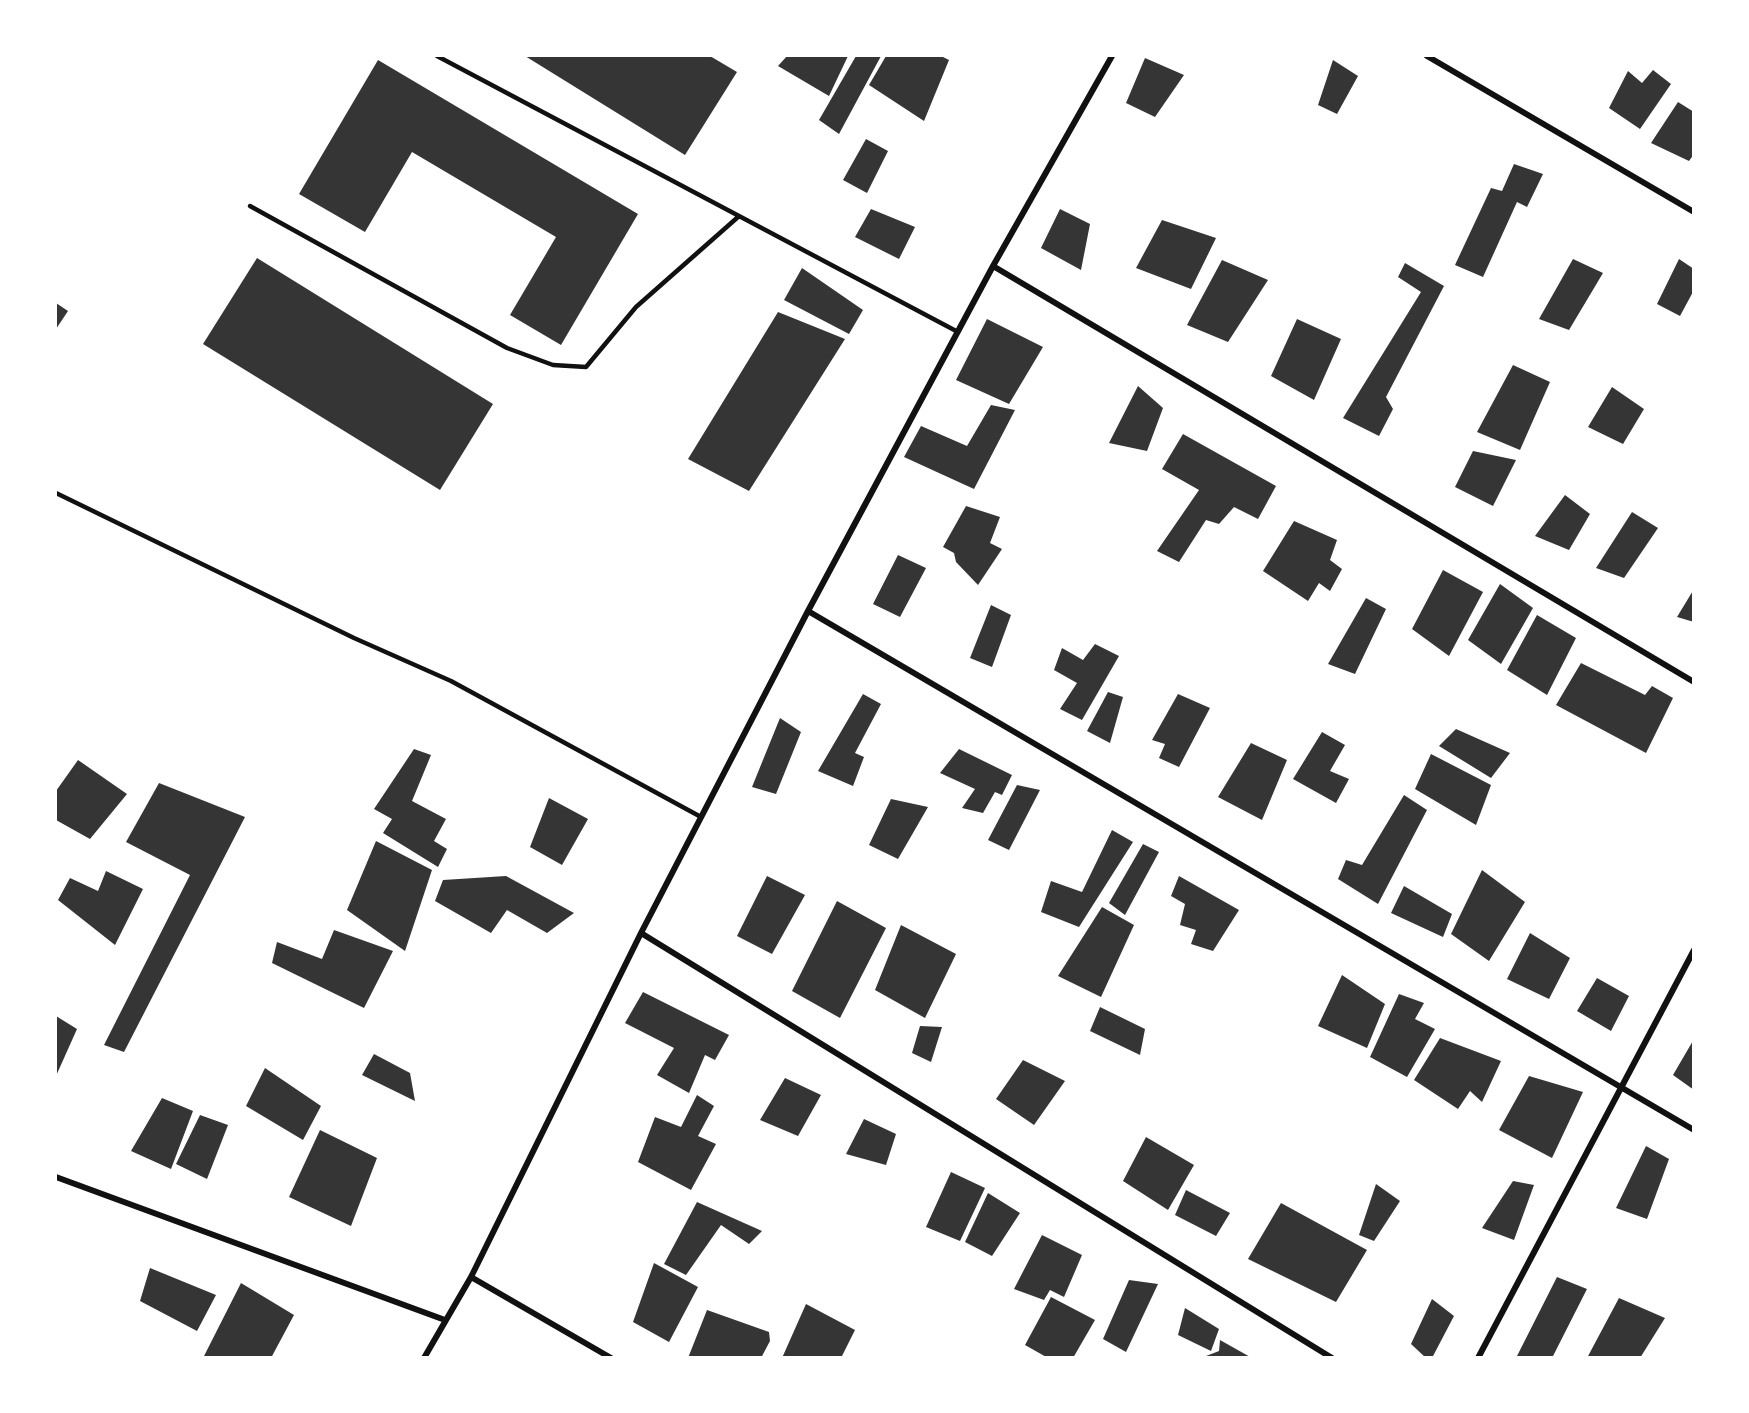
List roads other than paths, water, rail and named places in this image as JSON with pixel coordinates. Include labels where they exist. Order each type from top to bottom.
[{"type":"street","points":[[424,1358],[471,1276],[641,933],[808,611],[993,266],[1112,56]]},
{"type":"street","points":[[1427,56],[1694,213]]},
{"type":"street","points":[[993,266],[1694,682]]},
{"type":"street","points":[[808,611],[1694,1130]]},
{"type":"street","points":[[641,933],[1332,1358]]},
{"type":"street","points":[[1478,1358],[1694,950]]},
{"type":"street","points":[[56,1177],[446,1320]]},
{"type":"street","points":[[471,1276],[611,1358]]},
{"type":"lane","points":[[437,56],[738,218],[958,332]]},
{"type":"lane","points":[[250,206],[507,348],[553,365],[585,367],[636,307],[738,218]]},
{"type":"lane","points":[[56,492],[354,638],[451,681],[701,817]]}]
